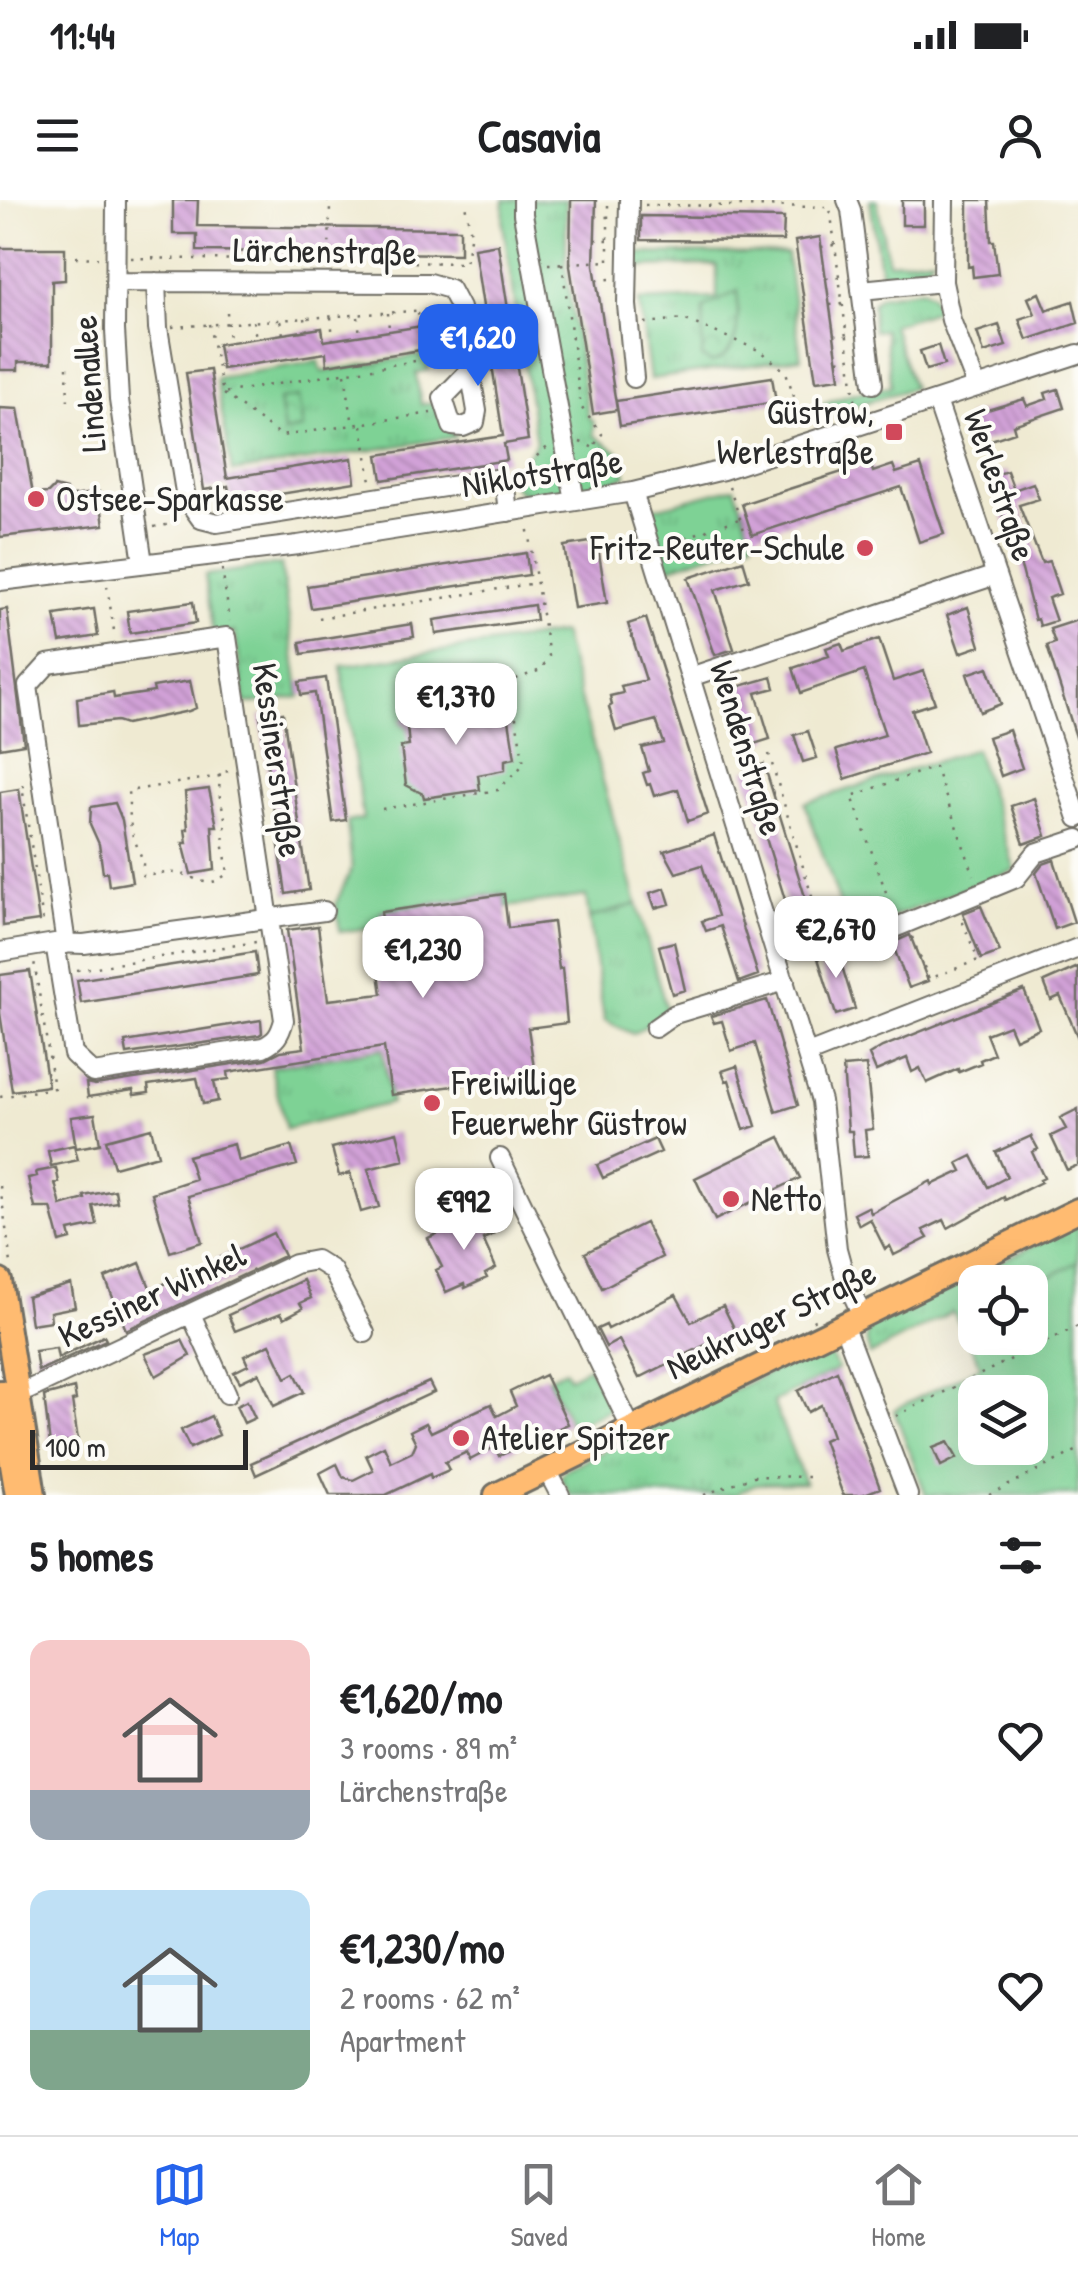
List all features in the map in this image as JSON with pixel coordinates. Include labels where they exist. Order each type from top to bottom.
[{"type":"main road","name":"Neukruger Straße","points":[[496,1495],[1078,1210]]},
{"type":"main road","points":[[0,1281],[17,1495]]},
{"type":"main road","points":[[9,1392],[34,1495]]},
{"type":"street","name":"Lindenallee","points":[[116,200],[119,400],[143,563]]},
{"type":"street","points":[[524,200],[575,501]]},
{"type":"street","points":[[846,200],[851,210],[874,384]]},
{"type":"street","points":[[944,200],[943,282],[951,320],[977,388]]},
{"type":"street","points":[[629,202],[629,325],[634,378]]},
{"type":"street","name":"Lärchenstraße","points":[[115,282],[430,283],[450,290],[460,308]]},
{"type":"street","points":[[156,282],[158,328],[186,498],[202,519],[241,519],[495,479],[504,488],[508,512]]},
{"type":"street","points":[[861,290],[943,282]]},
{"type":"street","points":[[460,308],[469,361],[477,411],[475,422],[452,426],[443,398],[469,361]]},
{"type":"street","name":"Niklotstraße","points":[[0,581],[245,551],[633,492],[723,470],[1078,354]]},
{"type":"street","name":"Werlestraße","points":[[937,400],[1078,818]]},
{"type":"street","name":"Wendenstraße","points":[[633,492],[822,1101],[837,1249],[881,1424],[908,1495]]},
{"type":"street","points":[[241,519],[245,551]]},
{"type":"street","points":[[690,676],[996,576]]},
{"type":"street","name":"Kessinerstraße","points":[[226,637],[284,1020],[274,1042],[263,1047],[94,1073],[73,1054],[60,972],[50,945],[41,783],[28,686],[48,664],[117,654],[226,637]]},
{"type":"street","points":[[776,951],[824,936],[865,940],[900,918],[955,903],[1016,878],[1036,853],[1078,839]]},
{"type":"street","points":[[0,952],[324,911]]},
{"type":"street","points":[[808,1054],[1078,948]]},
{"type":"street","points":[[655,1028],[675,1014],[785,981]]},
{"type":"street","points":[[500,1158],[631,1428]]},
{"type":"street","name":"Kessiner Winkel","points":[[9,1392],[28,1390],[295,1264],[316,1260],[332,1270],[365,1333]]},
{"type":"street","points":[[190,1314],[227,1394]]},
{"type":"street","points":[[547,1470],[560,1495]]},
{"type":"path","points":[[76,258],[465,264],[471,234],[464,200]]},
{"type":"path","points":[[532,264],[608,262],[608,200]]},
{"type":"path","points":[[329,262],[330,201]]},
{"type":"path","points":[[629,202],[830,208],[856,408]]},
{"type":"path","points":[[595,217],[608,217]]},
{"type":"path","points":[[595,240],[608,240]]},
{"type":"path","points":[[821,247],[835,245]]},
{"type":"path","points":[[562,263],[582,407],[602,434],[593,447]]},
{"type":"path","points":[[826,278],[839,277]]},
{"type":"path","points":[[830,305],[843,304]]},
{"type":"path","points":[[158,328],[460,308]]},
{"type":"path","points":[[417,311],[420,326]]},
{"type":"path","points":[[227,312],[229,343]]},
{"type":"path","points":[[265,312],[266,320]]},
{"type":"path","points":[[388,313],[389,331]]},
{"type":"path","points":[[357,315],[360,336]]},
{"type":"path","points":[[331,316],[333,340]]},
{"type":"path","points":[[185,317],[186,326]]},
{"type":"path","points":[[305,318],[307,330]]},
{"type":"path","points":[[629,325],[683,319],[761,351],[786,372],[804,424]]},
{"type":"path","points":[[280,320],[283,334]]},
{"type":"path","points":[[253,321],[256,338]]},
{"type":"path","points":[[209,324],[223,393],[281,436],[445,410]]},
{"type":"path","points":[[834,336],[847,334]]},
{"type":"path","points":[[838,360],[850,358]]},
{"type":"path","points":[[223,393],[344,373],[469,361]]},
{"type":"path","points":[[68,367],[68,405]]},
{"type":"path","points":[[344,373],[353,425]]},
{"type":"path","points":[[362,424],[374,498]]},
{"type":"path","points":[[723,470],[750,547]]},
{"type":"path","points":[[138,529],[202,519]]},
{"type":"path","points":[[651,550],[740,519]]},
{"type":"path","points":[[382,809],[498,790],[524,764],[511,690],[516,678],[541,670],[549,656],[527,524]]},
{"type":"path","points":[[222,568],[232,632],[226,637]]},
{"type":"path","points":[[319,618],[537,583]]},
{"type":"path","points":[[106,586],[117,654]]},
{"type":"path","points":[[769,754],[824,936]]},
{"type":"path","points":[[955,903],[978,960],[929,979],[900,918],[852,796],[936,766],[976,880]]},
{"type":"path","points":[[220,776],[128,790],[131,831],[143,861],[143,876],[181,873],[194,882],[211,882],[228,874],[222,841],[226,822],[219,793],[220,776],[220,772],[246,768]]},
{"type":"path","points":[[0,1096],[54,1088],[50,945],[22,786],[41,783]]},
{"type":"path","points":[[60,972],[272,939]]},
{"type":"path","points":[[881,1424],[1078,1326]]},
{"type":"path","points":[[990,1495],[1078,1450]]},
{"type":"path","points":[[704,1495],[753,1476],[811,1477]]},
{"type":"green space","points":[[504,200],[566,200],[566,270],[588,416],[594,423],[594,435],[621,454],[626,476],[608,484],[531,496],[518,491],[512,482],[510,472],[518,470],[536,442],[503,224]]},
{"type":"green space","points":[[870,200],[877,200],[888,262],[933,257],[923,270],[885,277],[880,269]]},
{"type":"green space","points":[[635,253],[787,254],[801,358],[650,379],[639,301],[717,298],[717,265],[636,267]]},
{"type":"green space","points":[[922,289],[931,294],[937,310],[892,325],[913,388],[808,420],[805,410],[850,394],[891,386],[884,330],[873,331],[872,303],[880,296]]},
{"type":"green space","points":[[738,291],[733,343],[729,352],[711,363],[702,357],[704,308]]},
{"type":"green space","points":[[427,354],[429,370],[416,373],[421,404],[434,402],[455,437],[232,472],[216,378],[319,361],[322,372]]},
{"type":"green space","points":[[298,397],[303,429],[284,432],[279,400]]},
{"type":"green space","points":[[735,487],[753,541],[668,568],[648,510]]},
{"type":"green space","points":[[281,564],[300,697],[245,704],[235,632],[213,634],[205,575]]},
{"type":"green space","points":[[562,633],[637,904],[589,918],[586,896],[506,907],[504,893],[381,911],[382,926],[340,932],[336,903],[352,868],[347,822],[363,819],[341,666]]},
{"type":"green space","points":[[975,749],[1015,870],[850,933],[805,803]]},
{"type":"green space","points":[[637,904],[667,1012],[633,1034],[604,1020],[589,918]]},
{"type":"green space","points":[[382,1049],[391,1103],[286,1129],[271,1067]]},
{"type":"green space","points":[[1078,1223],[1078,1262],[1048,1278],[1048,1265],[994,1265]]},
{"type":"green space","points":[[1078,1262],[1078,1495],[926,1495],[894,1410],[958,1378],[958,1465],[1048,1465],[1048,1375],[963,1375],[981,1366],[976,1355],[1048,1355],[1048,1278]]},
{"type":"green space","points":[[958,1283],[958,1321],[952,1312],[870,1355],[867,1336],[872,1326]]},
{"type":"green space","points":[[825,1346],[838,1369],[773,1402],[805,1483],[756,1484],[734,1495],[571,1495],[561,1477],[565,1470]]},
{"type":"green space","points":[[589,1367],[610,1409],[572,1427],[548,1378],[565,1370],[569,1377]]},
{"type":"building","points":[[173,200],[198,200],[197,226],[460,229],[460,254],[197,251],[197,234],[173,234]]},
{"type":"building","points":[[571,200],[596,200],[594,265],[617,410],[593,414],[570,266]]},
{"type":"building","points":[[902,200],[924,200],[924,225],[902,225]]},
{"type":"building","points":[[968,200],[989,200],[998,274],[973,277],[972,266],[968,267]]},
{"type":"building","points":[[641,216],[784,218],[783,241],[641,240]]},
{"type":"building","points":[[820,237],[840,378],[816,381],[795,241]]},
{"type":"building","points":[[498,244],[528,440],[504,444],[507,460],[382,480],[378,455],[503,436],[474,248]]},
{"type":"building","points":[[0,248],[65,248],[65,280],[52,281],[52,362],[18,362],[18,370],[0,370]]},
{"type":"building","points":[[1039,293],[1046,310],[1073,301],[1078,323],[1027,340],[1019,319],[1035,314],[1028,298]]},
{"type":"building","points":[[442,323],[445,346],[327,365],[326,353],[222,369],[218,344],[322,328],[324,341]]},
{"type":"building","points":[[999,325],[1006,346],[984,353],[977,332]]},
{"type":"building","points":[[938,345],[944,365],[926,370],[920,351]]},
{"type":"building","points":[[210,370],[227,478],[352,458],[355,482],[231,502],[228,486],[204,490],[186,373]]},
{"type":"building","points":[[772,377],[776,402],[620,426],[616,401]]},
{"type":"building","points":[[1058,389],[1064,408],[1013,425],[1015,432],[976,445],[967,416],[1024,399],[1027,406],[1047,399],[1045,393]]},
{"type":"building","points":[[0,408],[18,409],[33,494],[48,493],[54,487],[66,490],[67,497],[99,492],[104,525],[0,537]]},
{"type":"building","points":[[870,463],[873,472],[893,465],[896,473],[921,465],[944,534],[919,542],[901,487],[752,535],[742,504]]},
{"type":"building","points":[[1007,471],[1014,490],[1033,483],[1039,499],[1019,505],[1042,563],[1049,561],[1060,594],[1048,598],[1056,621],[1040,626],[989,477]]},
{"type":"building","points":[[597,541],[607,603],[574,608],[564,546]]},
{"type":"building","points":[[526,553],[529,575],[311,608],[307,586]]},
{"type":"building","points":[[743,560],[749,580],[715,590],[734,649],[715,655],[688,578]]},
{"type":"building","points":[[193,602],[196,623],[130,633],[127,611]]},
{"type":"building","points":[[534,605],[536,620],[436,634],[434,620]]},
{"type":"building","points":[[968,607],[980,646],[960,653],[947,615]]},
{"type":"building","points":[[7,609],[24,744],[0,748],[0,610]]},
{"type":"building","points":[[94,609],[98,636],[60,642],[55,615]]},
{"type":"building","points":[[646,618],[708,814],[688,821],[678,789],[654,796],[643,773],[649,771],[642,748],[664,743],[656,720],[616,731],[609,707],[610,696],[623,693],[621,686],[646,680],[628,624]]},
{"type":"building","points":[[1078,620],[1076,737],[1047,646],[1055,643],[1050,629]]},
{"type":"building","points":[[412,624],[414,637],[302,654],[300,642]]},
{"type":"building","points":[[879,639],[893,681],[924,671],[935,703],[912,710],[926,753],[845,779],[836,750],[885,735],[864,671],[801,693],[793,668],[829,656],[826,648],[841,643],[844,651]]},
{"type":"building","points":[[988,667],[1001,704],[980,712],[967,674]]},
{"type":"building","points":[[772,677],[775,688],[756,693],[770,739],[751,745],[733,688]]},
{"type":"building","points":[[326,678],[346,820],[333,822],[315,693],[301,695],[299,682]]},
{"type":"building","points":[[190,681],[196,708],[189,711],[126,724],[117,721],[79,725],[77,698],[113,692],[114,698],[154,692],[153,687]]},
{"type":"building","points":[[506,701],[515,758],[505,760],[505,770],[478,775],[480,790],[424,798],[406,785],[401,747],[409,746],[407,727],[400,722],[405,716]]},
{"type":"building","points":[[283,713],[309,890],[286,894],[260,716]]},
{"type":"building","points":[[1009,730],[1022,768],[1001,776],[988,737]]},
{"type":"building","points":[[808,731],[817,758],[803,762],[794,735]]},
{"type":"building","points":[[764,764],[814,926],[795,932],[745,770]]},
{"type":"building","points":[[19,789],[39,921],[3,926],[0,792]]},
{"type":"building","points":[[209,789],[217,826],[212,826],[215,870],[191,874],[183,843],[187,843],[188,829],[185,792]]},
{"type":"building","points":[[1034,798],[1046,836],[1024,844],[1011,806]]},
{"type":"building","points":[[115,803],[122,820],[132,882],[109,886],[90,824],[91,807]]},
{"type":"building","points":[[714,835],[758,975],[739,982],[721,926],[706,931],[702,921],[718,916],[702,865],[676,873],[664,851]]},
{"type":"building","points":[[1054,860],[1074,922],[1055,929],[1036,873],[1043,864]]},
{"type":"building","points":[[665,888],[670,904],[655,908],[650,893]]},
{"type":"building","points":[[504,894],[508,928],[553,922],[559,969],[562,968],[567,1023],[528,1028],[535,1074],[391,1095],[384,1047],[228,1072],[229,1079],[214,1081],[218,1101],[203,1104],[197,1078],[148,1085],[149,1093],[134,1095],[133,1090],[88,1097],[86,1083],[95,1085],[265,1059],[281,1051],[304,1048],[287,930],[318,926],[328,1000],[382,994],[375,946],[385,945],[381,912]]},
{"type":"building","points":[[981,906],[1000,952],[981,959],[963,913]]},
{"type":"building","points":[[910,935],[928,981],[909,988],[892,943]]},
{"type":"building","points":[[674,942],[685,990],[672,994],[659,946]]},
{"type":"building","points":[[837,950],[855,1009],[836,1015],[816,952]]},
{"type":"building","points":[[255,952],[258,975],[81,1003],[77,980]]},
{"type":"building","points":[[1078,967],[1078,1038],[1060,996],[1051,1000],[1044,982]]},
{"type":"building","points":[[30,971],[48,1086],[12,1091],[0,1013],[0,975]]},
{"type":"building","points":[[1024,990],[1039,1028],[1015,1039],[1009,1025],[986,1034],[994,1054],[980,1060],[981,1063],[927,1083],[920,1068],[912,1072],[907,1058],[876,1071],[869,1055],[882,1047]]},
{"type":"building","points":[[767,1000],[798,1105],[776,1112],[755,1043],[731,1051],[722,1021],[714,1023],[711,1016]]},
{"type":"building","points":[[261,1020],[259,1035],[127,1054],[125,1042]]},
{"type":"building","points":[[866,1065],[873,1129],[865,1130],[868,1156],[854,1157],[843,1067]]},
{"type":"building","points":[[737,1066],[756,1126],[744,1130],[729,1080],[722,1071]]},
{"type":"building","points":[[1078,1109],[1078,1165],[1067,1170],[1051,1136],[1066,1129],[1060,1118]]},
{"type":"building","points":[[95,1114],[100,1144],[76,1148],[71,1117]]},
{"type":"building","points":[[151,1128],[158,1155],[114,1167],[106,1140]]},
{"type":"building","points":[[397,1132],[404,1160],[368,1169],[379,1207],[361,1212],[350,1173],[339,1176],[332,1148]]},
{"type":"building","points":[[1031,1136],[1038,1149],[1032,1152],[1044,1178],[1041,1182],[948,1228],[944,1220],[923,1230],[928,1238],[894,1255],[890,1246],[885,1249],[870,1219],[859,1225],[854,1214],[868,1207],[871,1213],[931,1181],[932,1185],[962,1171],[958,1163],[972,1156],[988,1187],[1007,1177],[996,1152]]},
{"type":"building","name":"Netto","points":[[780,1137],[800,1178],[715,1220],[695,1178]]},
{"type":"building","points":[[655,1139],[661,1152],[603,1178],[597,1165]]},
{"type":"building","points":[[234,1144],[238,1161],[291,1146],[297,1165],[188,1196],[202,1242],[170,1252],[152,1193],[195,1179],[188,1156]]},
{"type":"building","points":[[74,1145],[78,1160],[51,1166],[48,1151]]},
{"type":"building","points":[[56,1168],[61,1206],[85,1199],[84,1196],[115,1190],[117,1202],[93,1206],[97,1225],[69,1231],[71,1239],[60,1242],[51,1208],[35,1208],[28,1178]]},
{"type":"building","points":[[484,1211],[494,1234],[483,1239],[496,1268],[485,1274],[487,1278],[446,1292],[436,1270],[442,1267],[428,1238]]},
{"type":"building","points":[[645,1223],[662,1257],[602,1288],[585,1253]]},
{"type":"building","points":[[273,1233],[284,1256],[126,1330],[105,1278],[140,1263],[151,1290]]},
{"type":"building","points":[[303,1280],[311,1298],[300,1303],[303,1308],[284,1318],[281,1313],[235,1331],[228,1315]]},
{"type":"building","points":[[71,1284],[75,1307],[50,1312],[51,1321],[31,1324],[27,1297]]},
{"type":"building","points":[[676,1295],[691,1322],[723,1306],[735,1330],[639,1378],[619,1340],[606,1347],[597,1329],[606,1325],[608,1329]]},
{"type":"building","points":[[104,1336],[106,1340],[38,1371],[35,1351],[56,1348],[58,1358]]},
{"type":"building","points":[[182,1340],[190,1356],[156,1376],[145,1354]]},
{"type":"building","points":[[270,1344],[286,1378],[295,1373],[304,1392],[274,1406],[259,1373],[240,1382],[234,1372],[248,1365],[244,1356]]},
{"type":"building","points":[[837,1371],[880,1488],[862,1495],[843,1495],[823,1440],[832,1436],[821,1405],[808,1412],[798,1391]]},
{"type":"building","points":[[545,1375],[568,1424],[499,1456],[495,1447],[470,1460],[467,1452],[445,1462],[449,1470],[431,1478],[430,1474],[386,1495],[330,1495],[320,1473],[337,1464],[343,1477],[353,1480],[373,1470],[366,1455],[384,1446],[391,1462],[412,1452],[416,1443],[410,1431],[426,1423],[431,1432],[491,1404],[497,1416],[516,1406],[510,1392]]},
{"type":"building","points":[[429,1382],[434,1392],[256,1475],[251,1463]]},
{"type":"building","points":[[74,1388],[78,1440],[50,1445],[44,1396]]},
{"type":"building","points":[[247,1401],[255,1418],[244,1423],[236,1406]]},
{"type":"building","points":[[211,1416],[219,1435],[190,1448],[181,1430]]},
{"type":"building","points":[[948,1442],[957,1458],[941,1466],[933,1448]]},
{"type":"place","name":"Güstrow, Werlestraße","points":[[894,432]]},
{"type":"place","name":"Ostsee-Sparkasse","points":[[36,499]]},
{"type":"place","name":"Fritz-Reuter-Schule","points":[[865,548]]},
{"type":"place","name":"Freiwillige Feuerwehr Güstrow","points":[[432,1103]]},
{"type":"place","name":"Netto","points":[[731,1199]]},
{"type":"place","name":"Atelier Spitzer","points":[[461,1438]]}]
